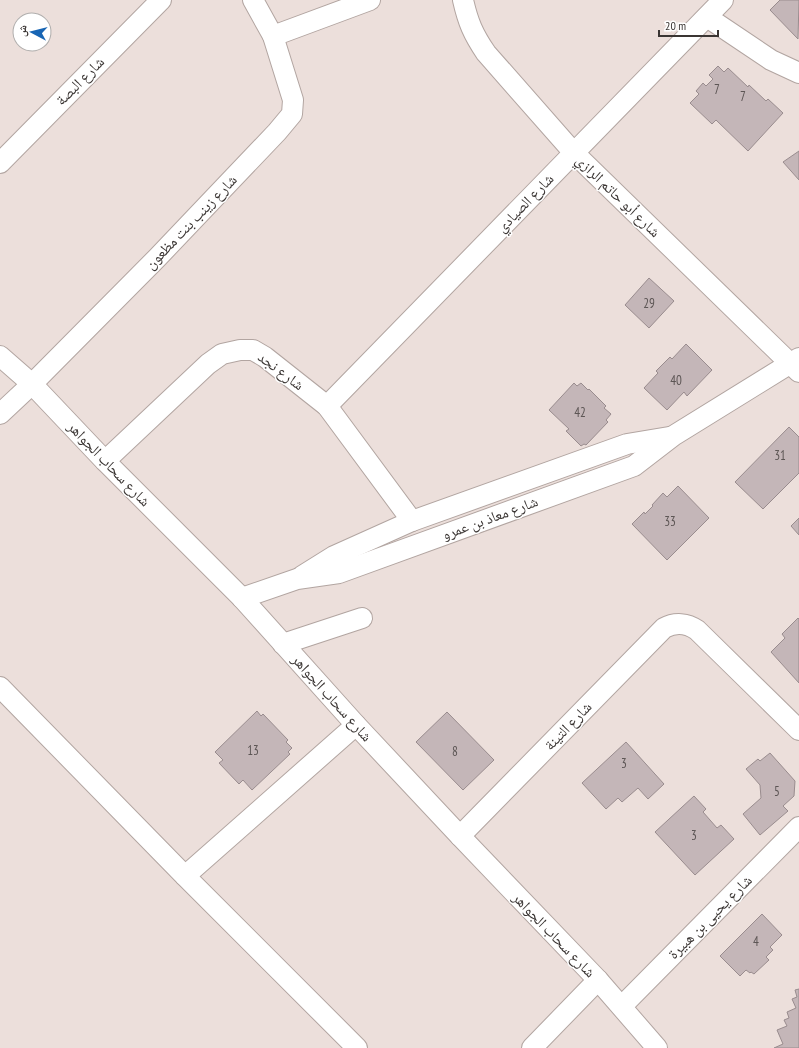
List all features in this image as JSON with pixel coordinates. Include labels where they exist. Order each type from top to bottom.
[{"type":"street","name":"شارع البصة","points":[[0,164],[161,0]]},
{"type":"street","name":"شارع زينب بنت مظعون","points":[[0,414],[32,384],[162,252],[277,132],[292,114],[293,100],[273,36],[253,0]]},
{"type":"street","points":[[273,36],[370,0]]},
{"type":"street","name":"شارع أبو حاتم الرازي","points":[[463,0],[468,19],[475,36],[486,52],[574,153],[796,364]]},
{"type":"street","name":"شارع الصيادي","points":[[327,406],[708,17],[722,0]]},
{"type":"street","points":[[708,17],[766,56],[799,73]]},
{"type":"street","name":"شارع نجد","points":[[105,461],[208,364],[222,354],[240,350],[253,350],[265,357],[327,406],[412,521]]},
{"type":"street","name":"شارع سحاب الجواهر","points":[[0,356],[32,384],[105,461],[242,598],[356,725],[622,1006],[657,1048]]},
{"type":"street","name":"شارع معاذ بن عمرو","points":[[242,598],[298,579],[339,573],[634,466],[673,436],[796,364]]},
{"type":"street","name":"شارع معاذ بن عمرو","points":[[298,579],[334,556],[412,521],[627,444],[673,436]]},
{"type":"street","points":[[283,644],[362,618]]},
{"type":"street","name":"شارع التينة","points":[[460,836],[664,628],[672,624],[690,625],[697,630],[799,730]]},
{"type":"street","points":[[0,687],[185,876],[357,1048]]},
{"type":"street","points":[[185,876],[356,725]]},
{"type":"street","name":"شارع يحيى بن هبيرة","points":[[622,1006],[799,827]]},
{"type":"street","points":[[532,1048],[598,980]]},
{"type":"building","points":[[780,0],[799,0],[798,39],[770,10]]},
{"type":"building","points":[[718,66],[724,72],[728,68],[748,87],[749,85],[766,101],[768,99],[783,113],[748,151],[716,120],[712,124],[690,103],[699,94],[696,91],[703,83],[706,86],[713,79],[709,75]]},
{"type":"building","points":[[799,151],[799,180],[783,162]]},
{"type":"building","points":[[649,278],[674,301],[649,328],[625,305]]},
{"type":"building","points":[[686,344],[712,370],[687,396],[684,392],[667,410],[644,388],[658,373],[656,371],[670,357],[672,359]]},
{"type":"building","points":[[574,383],[577,386],[581,383],[588,390],[589,389],[606,406],[604,408],[611,414],[606,420],[608,422],[586,445],[584,444],[581,446],[566,431],[569,429],[549,410]]},
{"type":"building","points":[[789,427],[799,437],[799,473],[763,509],[735,482]]},
{"type":"building","points":[[678,486],[709,518],[667,560],[632,524],[644,512],[645,514],[653,506],[652,505],[663,493],[667,497]]},
{"type":"building","points":[[799,518],[799,535],[791,526]]},
{"type":"building","points":[[798,618],[799,683],[771,652],[785,638],[782,634]]},
{"type":"building","points":[[257,711],[261,716],[263,714],[288,740],[286,742],[292,748],[288,752],[290,754],[252,790],[243,780],[239,784],[219,763],[223,760],[215,752]]},
{"type":"building","points":[[447,712],[494,760],[463,790],[416,742]]},
{"type":"building","points":[[626,742],[664,784],[648,799],[638,788],[622,802],[618,798],[606,809],[582,783]]},
{"type":"building","points":[[770,753],[795,781],[794,796],[783,806],[788,811],[760,835],[743,814],[761,798],[760,785],[746,769],[758,759],[760,761]]},
{"type":"building","points":[[694,796],[706,809],[703,812],[717,828],[721,825],[734,839],[695,875],[655,832]]},
{"type":"building","points":[[762,914],[782,935],[770,947],[773,950],[766,957],[769,960],[754,974],[746,970],[740,976],[720,956]]},
{"type":"building","points":[[799,989],[799,1048],[774,1048],[783,1044],[777,1030],[787,1026],[784,1020],[789,1018],[787,1012],[796,1008],[792,999],[797,997],[795,990]]}]
